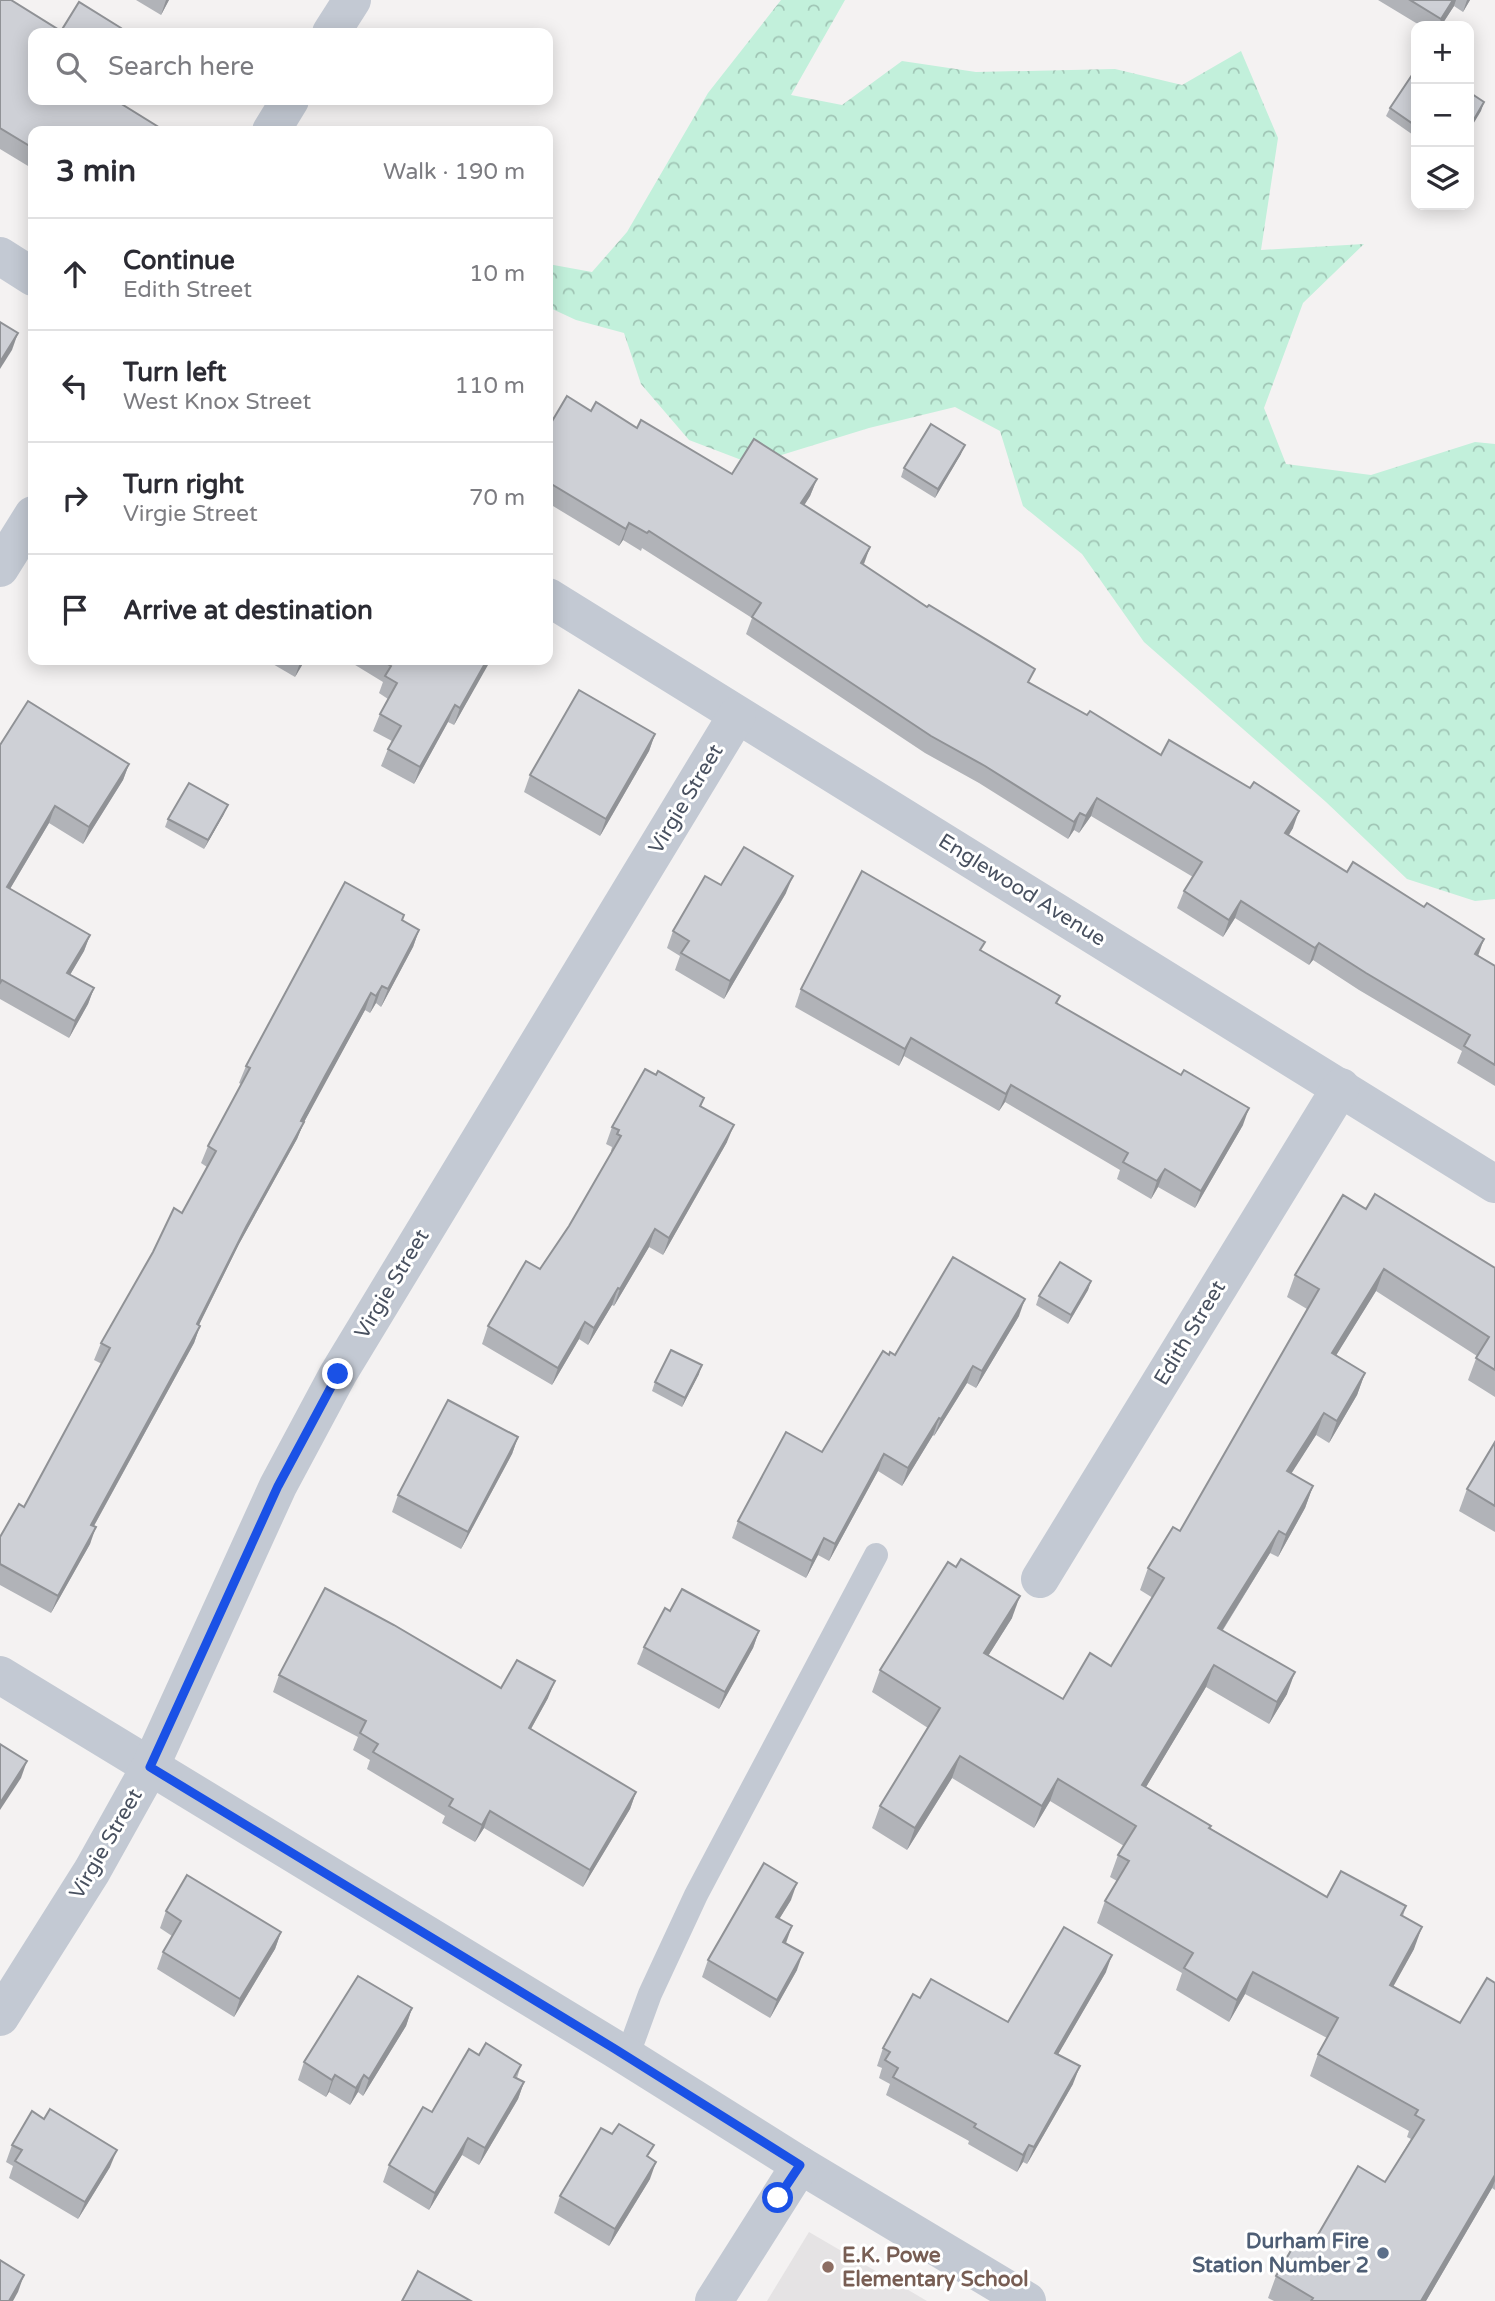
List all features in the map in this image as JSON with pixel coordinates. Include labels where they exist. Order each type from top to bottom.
[{"type":"street","points":[[334,28],[352,0]]},
{"type":"street","points":[[274,126],[287,105]]},
{"type":"street","points":[[0,256],[28,274]]},
{"type":"street","points":[[0,568],[28,523]]},
{"type":"street","name":"Englewood Avenue","points":[[553,600],[1495,1184]]},
{"type":"street","name":"Virgie Street","points":[[0,2017],[92,1871],[150,1767],[278,1486],[338,1374],[737,715]]},
{"type":"street","name":"Edith Street","points":[[1040,1579],[1341,1087]]},
{"type":"street","points":[[0,1675],[1027,2301]]},
{"type":"street","points":[[714,2301],[800,2165]]},
{"type":"lane","points":[[627,2057],[650,1994],[696,1895],[876,1555]]},
{"type":"shaded area","name":"E.K. Powe Elementary School","points":[[809,2232],[927,2301],[767,2301]]},
{"type":"green space","points":[[781,0],[845,0],[791,95],[842,105],[902,61],[976,72],[1115,69],[1182,85],[1241,51],[1278,138],[1261,250],[1364,244],[1303,303],[1264,408],[1286,464],[1371,475],[1475,442],[1495,444],[1495,899],[1475,901],[1407,879],[1326,802],[1144,642],[1082,554],[1023,506],[1000,431],[955,407],[869,428],[752,464],[689,440],[641,384],[624,333],[576,320],[553,309],[553,265],[592,272],[627,232],[708,93]]},
{"type":"building","points":[[0,0],[11,0],[56,28],[28,28],[28,105],[123,105],[157,126],[28,126],[28,145],[0,128]]},
{"type":"building","points":[[1410,0],[1453,0],[1441,19]]},
{"type":"building","points":[[79,2],[121,28],[63,28]]},
{"type":"building","points":[[1411,76],[1411,123],[1390,108]]},
{"type":"building","points":[[1474,95],[1484,102],[1474,119]]},
{"type":"building","points":[[0,322],[18,333],[0,362]]},
{"type":"building","points":[[567,396],[591,411],[596,402],[637,428],[641,420],[732,474],[754,439],[817,479],[801,503],[870,547],[861,563],[927,607],[929,605],[1035,669],[1028,682],[1087,715],[1090,711],[1161,755],[1169,740],[1250,788],[1254,782],[1299,811],[1285,833],[1347,872],[1353,862],[1424,907],[1427,903],[1484,939],[1475,954],[1495,966],[1495,1065],[1464,1046],[1470,1035],[1319,943],[1315,948],[1241,901],[1229,920],[1184,891],[1202,862],[1097,798],[1086,816],[1080,813],[1074,822],[985,766],[931,736],[752,617],[761,603],[649,531],[647,533],[629,523],[626,529],[553,485],[553,420]]},
{"type":"building","points":[[931,424],[965,445],[938,489],[904,468]]},
{"type":"building","points":[[484,665],[460,708],[455,705],[420,767],[388,749],[401,726],[380,714],[397,683],[385,676],[391,666]]},
{"type":"building","points":[[579,690],[655,734],[606,819],[530,775]]},
{"type":"building","points":[[28,701],[129,764],[89,827],[55,806],[7,887],[90,935],[67,973],[94,988],[75,1021],[2,980],[0,983],[0,745]]},
{"type":"building","points":[[189,783],[228,805],[208,840],[168,819]]},
{"type":"building","points":[[744,847],[793,876],[730,981],[681,953],[689,941],[673,931],[705,876],[721,885]]},
{"type":"building","points":[[862,871],[985,942],[980,950],[1060,996],[1056,1003],[1181,1075],[1184,1070],[1249,1108],[1201,1191],[1165,1169],[1157,1181],[1123,1162],[1128,1153],[1011,1085],[1006,1094],[911,1038],[905,1049],[801,989]]},
{"type":"building","points":[[345,882],[404,915],[402,920],[419,930],[388,989],[382,986],[376,996],[371,993],[325,1076],[301,1121],[304,1122],[246,1227],[197,1324],[200,1326],[91,1525],[96,1527],[58,1596],[0,1564],[0,1537],[19,1504],[24,1507],[110,1348],[101,1343],[153,1252],[174,1208],[182,1213],[216,1151],[208,1146],[250,1068],[246,1066]]},
{"type":"building","points":[[645,1069],[656,1075],[658,1071],[704,1098],[700,1106],[734,1125],[669,1238],[655,1229],[594,1328],[585,1322],[558,1368],[488,1326],[526,1261],[540,1269],[569,1226],[621,1136],[617,1134],[619,1130],[612,1127]]},
{"type":"building","points":[[1375,1194],[1495,1268],[1495,1370],[1476,1358],[1489,1337],[1384,1269],[1332,1353],[1365,1373],[1337,1421],[1324,1413],[1287,1471],[1313,1486],[1286,1535],[1279,1531],[1218,1628],[1295,1672],[1277,1702],[1214,1665],[1142,1785],[1327,1897],[1341,1871],[1406,1906],[1401,1915],[1422,1927],[1390,1985],[1460,2023],[1487,1978],[1495,1983],[1495,2175],[1421,2301],[1311,2301],[1313,2298],[1276,2276],[1296,2242],[1309,2250],[1358,2166],[1385,2182],[1424,2120],[1415,2115],[1418,2110],[1318,2054],[1338,2018],[1253,1972],[1237,2000],[1184,1968],[1193,1953],[1105,1901],[1129,1861],[1118,1855],[1136,1826],[1058,1779],[1042,1806],[960,1756],[915,1828],[880,1806],[940,1708],[880,1670],[948,1562],[956,1567],[961,1559],[1020,1596],[984,1653],[1063,1699],[1090,1653],[1111,1666],[1164,1578],[1148,1568],[1173,1527],[1180,1531],[1319,1289],[1295,1275],[1343,1195],[1366,1209]]},
{"type":"building","points":[[953,1257],[1025,1299],[982,1371],[973,1366],[908,1468],[884,1454],[835,1544],[824,1538],[812,1561],[738,1521],[786,1432],[822,1452],[883,1351],[895,1355]]},
{"type":"building","points":[[1060,1262],[1091,1281],[1071,1315],[1039,1296]]},
{"type":"building","points":[[671,1350],[702,1365],[685,1398],[655,1382]]},
{"type":"building","points":[[448,1400],[518,1437],[468,1532],[398,1495]]},
{"type":"building","points":[[1495,1442],[1495,1506],[1467,1489]]},
{"type":"building","points":[[325,1588],[501,1688],[517,1660],[555,1681],[529,1728],[636,1792],[590,1870],[490,1811],[482,1825],[449,1806],[453,1799],[373,1752],[378,1744],[360,1733],[366,1721],[279,1675]]},
{"type":"building","points":[[682,1589],[759,1631],[725,1692],[644,1647],[665,1608],[670,1611]]},
{"type":"building","points":[[0,1744],[27,1761],[0,1803]]},
{"type":"building","points":[[764,1863],[797,1883],[776,1917],[792,1926],[783,1942],[803,1953],[777,2000],[708,1960]]},
{"type":"building","points":[[187,1875],[281,1932],[240,1999],[163,1952],[181,1921],[166,1911]]},
{"type":"building","points":[[1064,1927],[1112,1955],[1055,2053],[1080,2066],[1034,2147],[1029,2145],[1023,2155],[974,2127],[976,2124],[893,2077],[898,2068],[885,2060],[890,2052],[883,2048],[913,1994],[920,1998],[931,1979],[1008,2022]]},
{"type":"building","points":[[358,1976],[412,2008],[369,2079],[364,2075],[356,2088],[335,2075],[332,2080],[304,2062]]},
{"type":"building","points":[[486,2043],[521,2065],[514,2077],[524,2082],[485,2148],[468,2138],[435,2193],[389,2165],[423,2107],[432,2112],[469,2049],[479,2055]]},
{"type":"building","points":[[50,2109],[117,2150],[85,2202],[15,2161],[22,2150],[12,2145],[32,2111],[44,2119]]},
{"type":"building","points":[[619,2124],[654,2145],[647,2156],[656,2162],[615,2229],[560,2196],[601,2128],[612,2134]]},
{"type":"building","points":[[0,2260],[24,2275],[9,2301],[0,2301]]},
{"type":"building","points":[[418,2271],[471,2301],[402,2301]]},
{"type":"place","name":"Durham Fire Station Number 2","points":[[1383,2253]]},
{"type":"place","name":"E.K. Powe Elementary School","points":[[828,2267]]},
{"type":"route","points":[[338,1374],[278,1486],[150,1767],[615,2049],[800,2165],[778,2198]]}]
